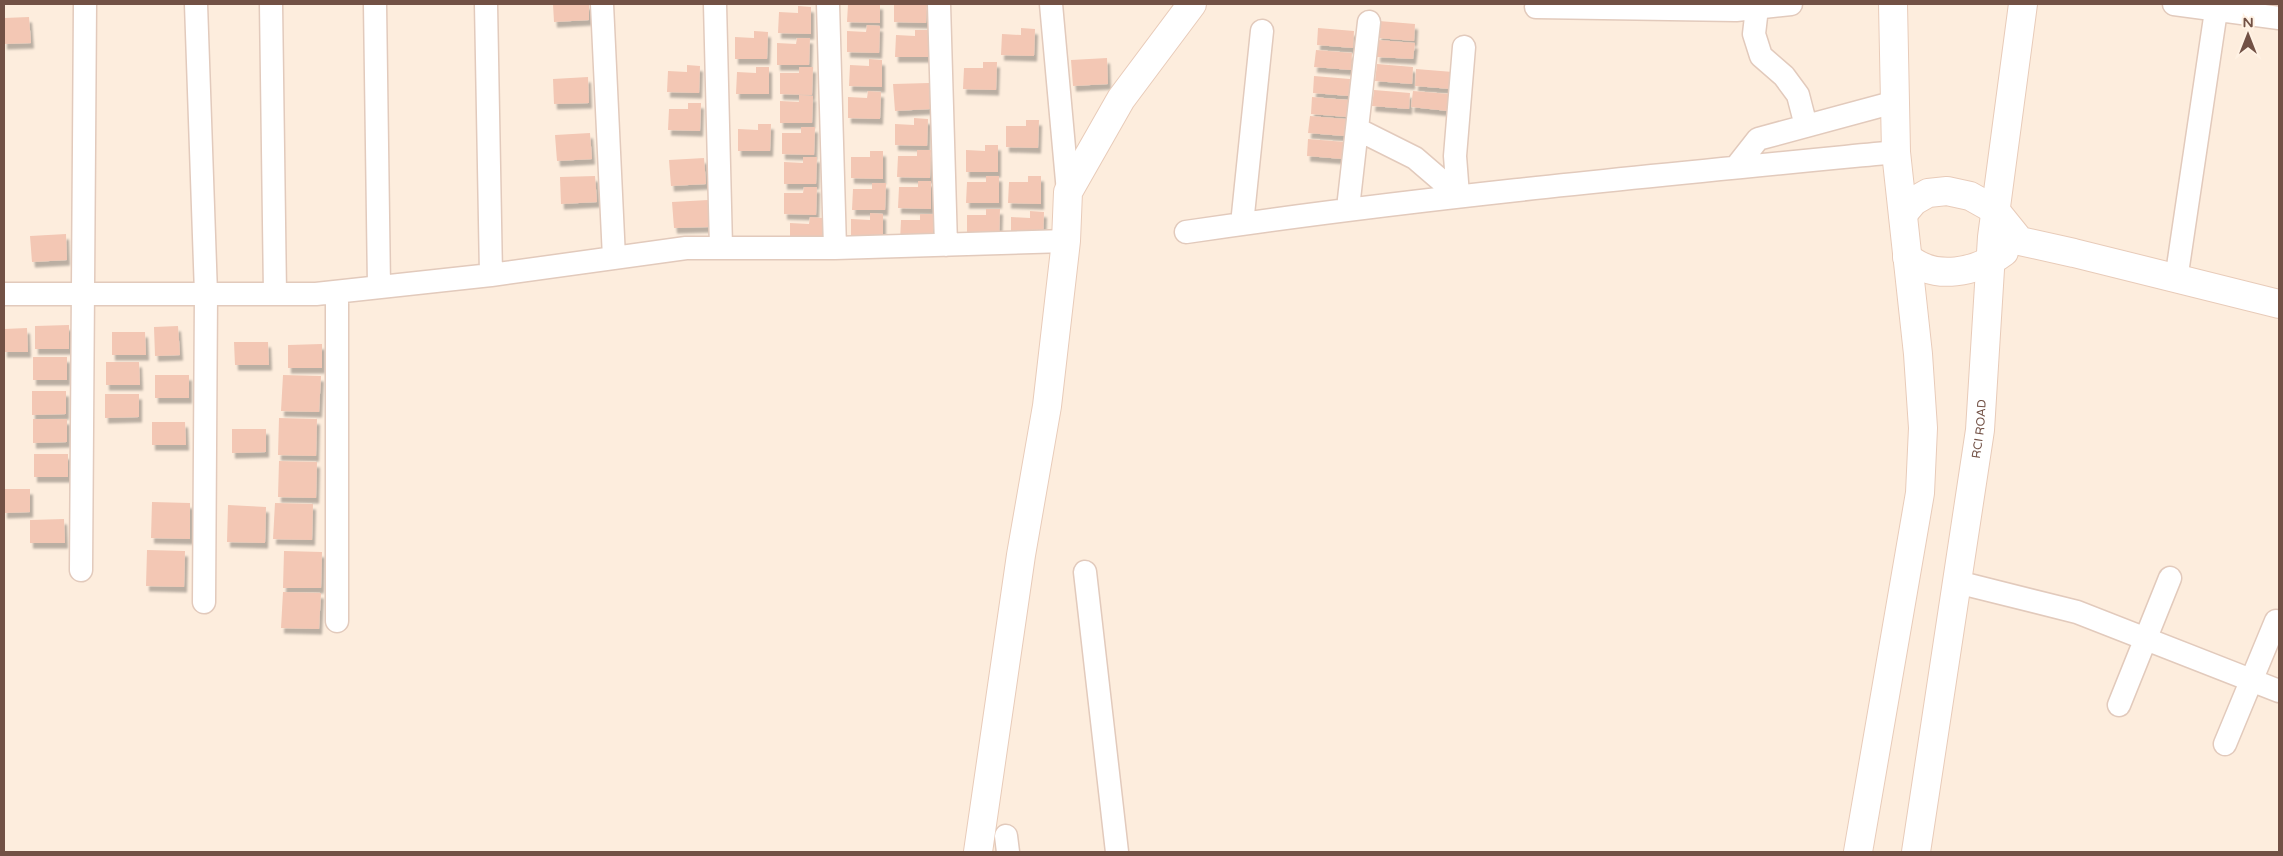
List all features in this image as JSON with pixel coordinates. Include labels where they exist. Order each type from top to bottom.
[{"type":"main road","points":[[978,852],[1021,554],[1047,406],[1066,241],[1068,192],[1121,99],[1192,4]]},
{"type":"main road","points":[[1858,852],[1920,493],[1923,428],[1918,354],[1896,152],[1893,4]]},
{"type":"main road","name":"RCI ROAD","points":[[1916,852],[1980,430],[1995,210],[2023,4]]},
{"type":"main road","points":[[1903,214],[1914,201],[1928,193],[1947,191],[1970,196],[1995,210],[2020,241],[2279,304]]},
{"type":"main road","points":[[1907,257],[1916,265],[1931,271],[1974,268],[1991,262],[2020,241]]},
{"type":"street","points":[[81,570],[85,294],[86,4]]},
{"type":"street","points":[[196,4],[206,294],[204,602]]},
{"type":"street","points":[[271,4],[275,294]]},
{"type":"street","points":[[375,4],[379,287]]},
{"type":"street","points":[[486,4],[491,275]]},
{"type":"street","points":[[602,4],[614,258]]},
{"type":"street","points":[[715,4],[721,247]]},
{"type":"street","points":[[828,4],[836,248]]},
{"type":"street","points":[[939,4],[946,245]]},
{"type":"street","points":[[1052,4],[1068,192]]},
{"type":"street","points":[[2174,4],[2216,7],[2279,18]]},
{"type":"street","points":[[1774,5],[1754,34],[1761,56],[1784,76],[1798,95],[1806,126]]},
{"type":"street","points":[[1536,7],[1736,10],[1774,5]]},
{"type":"street","points":[[2176,280],[2216,7]]},
{"type":"street","points":[[1348,208],[1369,22]]},
{"type":"street","points":[[1242,224],[1262,31]]},
{"type":"street","points":[[1458,195],[1455,156],[1464,47]]},
{"type":"street","points":[[1736,167],[1758,139],[1895,102]]},
{"type":"street","points":[[1357,129],[1415,158],[1458,195]]},
{"type":"street","points":[[1186,232],[1348,208],[1458,195],[1896,152]]},
{"type":"street","points":[[4,294],[275,294],[337,292],[491,275],[686,248],[836,248],[1066,241]]},
{"type":"street","points":[[337,292],[337,621]]},
{"type":"street","points":[[1085,572],[1117,852]]},
{"type":"street","points":[[2119,705],[2170,578]]},
{"type":"street","points":[[1957,582],[2077,612],[2279,691]]},
{"type":"street","points":[[2225,744],[2276,621]]},
{"type":"building","points":[[553,4],[589,4],[589,20],[554,22]]},
{"type":"building","points":[[848,4],[880,4],[880,23],[847,22]]},
{"type":"building","points":[[894,4],[927,4],[926,23],[894,22]]},
{"type":"building","points":[[798,6],[811,7],[811,34],[778,33],[779,12],[798,13]]},
{"type":"building","points":[[29,17],[31,43],[4,44],[4,18]]},
{"type":"building","points":[[1379,21],[1415,24],[1414,41],[1378,38]]},
{"type":"building","points":[[867,25],[880,26],[879,53],[847,52],[847,31],[866,32]]},
{"type":"building","points":[[1021,28],[1035,29],[1034,56],[1001,55],[1002,34],[1021,35]]},
{"type":"building","points":[[1318,28],[1354,31],[1353,48],[1317,45]]},
{"type":"building","points":[[915,30],[928,30],[928,57],[895,57],[896,35],[915,36]]},
{"type":"building","points":[[754,31],[768,32],[767,59],[735,59],[735,37],[754,38]]},
{"type":"building","points":[[797,38],[810,38],[809,65],[777,65],[777,43],[796,44]]},
{"type":"building","points":[[1378,40],[1415,43],[1413,59],[1377,57]]},
{"type":"building","points":[[1316,50],[1352,53],[1351,70],[1314,67]]},
{"type":"building","points":[[1107,58],[1108,84],[1073,86],[1071,60]]},
{"type":"building","points":[[869,59],[882,60],[882,87],[849,86],[850,65],[869,66]]},
{"type":"building","points":[[983,62],[997,62],[996,90],[963,89],[964,68],[983,68]]},
{"type":"building","points":[[1377,64],[1413,67],[1412,84],[1375,81]]},
{"type":"building","points":[[687,65],[700,66],[699,93],[667,92],[668,71],[687,72]]},
{"type":"building","points":[[756,67],[769,67],[769,94],[736,94],[737,72],[756,73]]},
{"type":"building","points":[[799,67],[813,67],[812,95],[780,94],[780,73],[799,73]]},
{"type":"building","points":[[1416,69],[1453,72],[1451,89],[1415,86]]},
{"type":"building","points":[[1314,76],[1350,79],[1349,96],[1313,93]]},
{"type":"building","points":[[588,77],[589,103],[554,104],[553,79]]},
{"type":"building","points":[[929,83],[930,109],[895,111],[893,84]]},
{"type":"building","points":[[1374,90],[1410,93],[1409,109],[1372,106]]},
{"type":"building","points":[[868,91],[881,92],[880,119],[848,118],[848,97],[867,98]]},
{"type":"building","points":[[1413,91],[1449,94],[1448,111],[1411,107]]},
{"type":"building","points":[[799,95],[813,96],[812,123],[780,123],[780,101],[799,102]]},
{"type":"building","points":[[1312,97],[1348,100],[1347,117],[1311,114]]},
{"type":"building","points":[[688,103],[701,103],[700,131],[668,130],[669,109],[688,109]]},
{"type":"building","points":[[1310,116],[1346,119],[1344,136],[1308,133]]},
{"type":"building","points":[[914,118],[928,119],[927,146],[895,145],[895,124],[914,125]]},
{"type":"building","points":[[1026,120],[1039,120],[1038,148],[1006,147],[1006,126],[1026,126]]},
{"type":"building","points":[[758,124],[771,124],[770,151],[738,151],[738,129],[758,130]]},
{"type":"building","points":[[801,127],[815,127],[814,155],[782,154],[782,133],[801,133]]},
{"type":"building","points":[[590,133],[592,159],[557,161],[555,135]]},
{"type":"building","points":[[1308,139],[1345,142],[1343,159],[1307,156]]},
{"type":"building","points":[[985,145],[998,145],[998,172],[966,172],[966,150],[985,151]]},
{"type":"building","points":[[917,150],[931,150],[930,178],[897,177],[898,156],[917,156]]},
{"type":"building","points":[[870,151],[883,151],[883,179],[851,178],[851,157],[870,157]]},
{"type":"building","points":[[803,157],[817,157],[816,184],[784,184],[784,162],[803,163]]},
{"type":"building","points":[[704,158],[706,184],[671,186],[669,160]]},
{"type":"building","points":[[595,176],[597,202],[561,204],[560,177]]},
{"type":"building","points":[[986,176],[999,176],[999,203],[966,203],[967,182],[986,182]]},
{"type":"building","points":[[1028,176],[1041,176],[1041,204],[1008,203],[1009,182],[1028,182]]},
{"type":"building","points":[[918,181],[931,181],[931,209],[898,208],[899,187],[918,187]]},
{"type":"building","points":[[872,183],[886,183],[885,210],[852,210],[853,189],[872,189]]},
{"type":"building","points":[[804,187],[817,187],[816,215],[784,214],[784,193],[803,193]]},
{"type":"building","points":[[708,200],[709,227],[674,228],[672,202]]},
{"type":"building","points":[[986,209],[1000,209],[999,237],[967,236],[967,215],[986,215]]},
{"type":"building","points":[[1030,211],[1044,212],[1043,239],[1011,238],[1011,217],[1030,218]]},
{"type":"building","points":[[870,213],[883,214],[883,241],[851,240],[851,219],[870,220]]},
{"type":"building","points":[[920,214],[933,214],[933,242],[900,241],[901,220],[920,220]]},
{"type":"building","points":[[810,217],[823,218],[822,245],[790,244],[790,223],[809,224]]},
{"type":"building","points":[[66,234],[67,260],[32,262],[30,236]]},
{"type":"building","points":[[69,325],[69,349],[35,349],[35,326]]},
{"type":"building","points":[[178,326],[180,355],[155,356],[154,327]]},
{"type":"building","points":[[27,328],[28,352],[4,352],[4,329]]},
{"type":"building","points":[[112,332],[145,332],[146,355],[112,355]]},
{"type":"building","points":[[234,342],[268,342],[269,365],[235,365]]},
{"type":"building","points":[[322,344],[322,368],[288,368],[288,345]]},
{"type":"building","points":[[33,357],[67,357],[67,380],[33,380]]},
{"type":"building","points":[[106,362],[139,362],[140,385],[106,385]]},
{"type":"building","points":[[155,375],[189,375],[189,398],[155,398]]},
{"type":"building","points":[[283,375],[321,376],[319,412],[281,411]]},
{"type":"building","points":[[32,391],[66,391],[66,414],[32,415]]},
{"type":"building","points":[[105,394],[139,394],[139,417],[105,418]]},
{"type":"building","points":[[279,418],[317,419],[316,456],[278,455]]},
{"type":"building","points":[[33,419],[67,419],[67,442],[33,443]]},
{"type":"building","points":[[152,422],[185,422],[186,445],[152,445]]},
{"type":"building","points":[[232,429],[266,429],[266,452],[232,453]]},
{"type":"building","points":[[34,454],[68,454],[68,477],[34,477]]},
{"type":"building","points":[[279,461],[317,462],[316,498],[278,497]]},
{"type":"building","points":[[4,489],[30,489],[30,512],[4,513]]},
{"type":"building","points":[[152,502],[190,503],[190,539],[151,538]]},
{"type":"building","points":[[275,503],[313,504],[312,540],[273,539]]},
{"type":"building","points":[[228,505],[266,507],[265,543],[227,542]]},
{"type":"building","points":[[64,519],[65,543],[30,543],[30,520]]},
{"type":"building","points":[[147,550],[185,551],[184,587],[146,586]]},
{"type":"building","points":[[284,551],[322,552],[321,588],[283,588]]},
{"type":"building","points":[[283,592],[321,593],[319,629],[281,628]]}]
